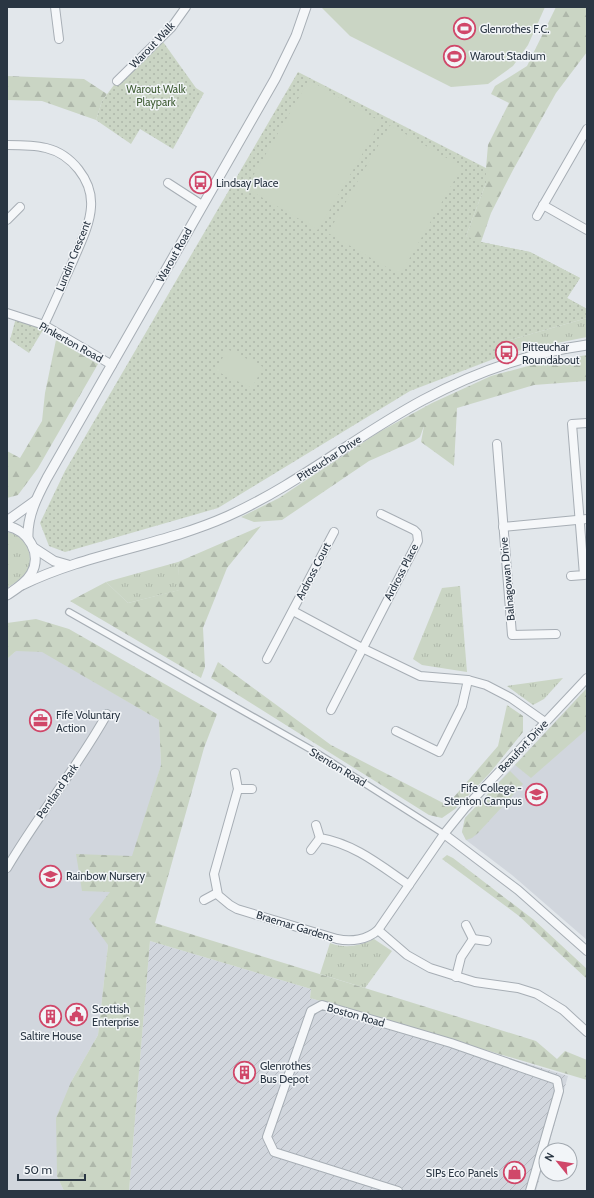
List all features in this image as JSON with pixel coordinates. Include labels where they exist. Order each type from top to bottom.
[{"type":"street","points":[[55,7],[59,40]]},
{"type":"street","name":"Warout Walk","points":[[117,81],[166,33],[186,7]]},
{"type":"street","name":"Warout Road","points":[[35,501],[275,79],[296,36],[306,7]]},
{"type":"street","points":[[537,216],[587,129]]},
{"type":"street","name":"Lundin Crescent","points":[[7,145],[47,148],[64,156],[78,168],[87,185],[90,196],[91,207],[86,227],[44,325]]},
{"type":"street","points":[[168,184],[202,205]]},
{"type":"street","points":[[543,205],[587,230]]},
{"type":"street","points":[[7,220],[20,207]]},
{"type":"street","name":"Pinkerton Road","points":[[7,313],[44,325],[112,365]]},
{"type":"street","name":"Pitteuchar Drive","points":[[22,585],[68,565],[181,534],[226,517],[253,504],[297,479],[423,400],[481,372],[518,359],[587,345]]},
{"type":"street","points":[[571,576],[584,575],[584,519],[572,424],[587,423]]},
{"type":"street","name":"Balnagowan Drive","points":[[497,444],[512,635],[556,634]]},
{"type":"street","points":[[7,521],[35,501]]},
{"type":"street","points":[[28,538],[28,527],[35,501]]},
{"type":"street","name":"Ardross Place","points":[[331,710],[418,537],[414,530],[381,514]]},
{"type":"street","name":"Balnagowan Drive","points":[[503,527],[584,519]]},
{"type":"street","points":[[7,526],[18,529],[28,538],[34,548],[36,558],[34,569],[27,580],[7,595]]},
{"type":"street","name":"Ardross Court","points":[[293,611],[334,532]]},
{"type":"street","points":[[34,548],[54,561],[68,565]]},
{"type":"street","points":[[267,659],[293,611],[362,648],[420,676],[468,680],[500,691],[545,722]]},
{"type":"street","name":"Stenton Road","points":[[69,612],[220,700],[324,758],[444,834],[518,890],[587,951]]},
{"type":"street","name":"Beaufort Drive","points":[[444,834],[465,808],[587,678]]},
{"type":"street","points":[[396,732],[439,752],[462,706],[468,680]]},
{"type":"street","name":"Pentland Park","points":[[7,868],[25,837],[82,755],[107,714]]},
{"type":"street","points":[[204,900],[217,893],[214,874],[238,789],[235,773]]},
{"type":"street","points":[[238,789],[252,789]]},
{"type":"street","points":[[316,825],[320,838]]},
{"type":"street","name":"Braemar Gardens","points":[[217,893],[230,905],[237,909],[337,939],[346,941],[365,938],[378,930],[444,834]]},
{"type":"street","points":[[310,850],[320,838]]},
{"type":"street","points":[[320,838],[333,840],[354,849],[409,885]]},
{"type":"street","points":[[466,925],[473,939]]},
{"type":"street","points":[[378,930],[392,944],[417,963],[475,982],[518,988],[537,994],[563,1010],[587,1032]]},
{"type":"street","points":[[456,976],[461,957],[473,939]]},
{"type":"street","points":[[473,939],[487,942]]},
{"type":"street","name":"Boston Road","points":[[398,1191],[274,1152],[267,1137],[311,1011],[322,1005],[451,1043],[557,1080],[559,1091],[530,1191]]},
{"type":"shaded area","points":[[16,651],[42,651],[159,720],[161,765],[108,945],[98,1035],[71,1082],[57,1155],[57,1176],[64,1191],[7,1191],[7,659]]},
{"type":"shaded area","name":"Fife College - Stenton Campus","points":[[587,688],[587,940],[512,875],[466,840],[462,832],[465,818]]},
{"type":"shaded area","points":[[150,941],[311,989],[310,998],[568,1076],[550,1142],[538,1142],[539,1182],[536,1191],[129,1191]]},
{"type":"green space","name":"Warout Stadium","points":[[545,7],[528,45],[513,66],[488,84],[451,87],[350,36],[322,8]]},
{"type":"green space","points":[[556,7],[587,7],[587,52],[556,93],[513,170],[491,213],[481,242],[530,252],[580,278],[567,298],[587,309],[587,318],[466,236],[486,183],[488,145],[509,103],[491,94],[495,86],[527,66]]},
{"type":"green space","name":"Warout Walk Playpark","points":[[161,39],[196,88],[204,93],[173,149],[140,129],[131,144],[96,120],[102,101],[117,81]]},
{"type":"green space","points":[[298,72],[486,168],[486,183],[466,236],[481,242],[530,252],[580,278],[567,298],[587,309],[587,318],[510,340],[512,352],[410,391],[218,508],[65,552],[49,546],[40,523],[65,471]]},
{"type":"green space","points":[[7,76],[84,79],[107,94],[102,101],[96,120],[42,101],[7,100]]},
{"type":"green space","points":[[309,80],[381,122],[318,230],[246,188]]},
{"type":"green space","points":[[390,125],[462,167],[400,275],[328,233]]},
{"type":"green space","points":[[16,318],[43,330],[29,353],[10,340]]},
{"type":"green space","points":[[587,318],[587,337],[512,352],[510,340]]},
{"type":"green space","points":[[56,340],[98,364],[38,468],[18,495],[7,498],[7,451],[20,458],[42,421],[45,393]]},
{"type":"green space","points":[[227,349],[263,367],[252,388],[216,371]]},
{"type":"green space","points":[[587,355],[587,381],[534,385],[457,408],[454,466],[421,442],[424,426],[420,437],[414,441],[369,461],[282,520],[254,522],[241,517],[279,498],[379,432],[432,403],[491,376],[539,363]]},
{"type":"green space","points":[[261,526],[227,568],[203,628],[205,667],[201,678],[70,601],[106,582],[128,603],[179,590],[178,562]]},
{"type":"green space","points":[[7,532],[14,534],[24,542],[30,554],[30,561],[25,574],[7,588]]},
{"type":"green space","points":[[178,562],[180,590],[128,603],[106,582]]},
{"type":"green space","points":[[460,586],[467,672],[422,665],[413,659],[442,588]]},
{"type":"green space","points":[[36,619],[69,629],[217,714],[204,748],[155,923],[536,1041],[557,1059],[565,1051],[587,1060],[587,1080],[310,998],[311,989],[150,941],[129,1191],[64,1191],[57,1176],[56,1118],[71,1082],[98,1035],[108,945],[89,919],[110,892],[82,891],[76,854],[132,856],[161,765],[159,720],[42,652],[16,651],[7,659],[7,623]]},
{"type":"green space","points":[[218,662],[331,745],[447,805],[498,746],[507,705],[523,716],[523,732],[489,774],[455,809],[442,818],[429,815],[211,678]]},
{"type":"green space","points":[[563,678],[544,699],[533,705],[507,686]]},
{"type":"green space","points":[[587,688],[587,729],[531,778],[515,765]]},
{"type":"green space","points":[[510,771],[523,784],[478,833],[472,838],[466,840],[462,832],[465,818]]},
{"type":"green space","points":[[447,855],[534,920],[587,969],[587,979],[519,916],[442,859]]},
{"type":"green space","points":[[374,939],[392,951],[365,988],[320,974],[330,943],[342,946],[352,946]]},
{"type":"place","name":"Glenrothes F.C.","points":[[465,29]]},
{"type":"place","name":"Warout Stadium","points":[[454,56]]},
{"type":"place","name":"Lindsay Place","points":[[200,183]]},
{"type":"place","name":"Pitteuchar Roundabout","points":[[507,353]]},
{"type":"place","name":"Fife Voluntary Action","points":[[41,721]]},
{"type":"place","name":"Fife College - Stenton Campus","points":[[537,794]]},
{"type":"place","name":"Rainbow Nursery","points":[[51,876]]},
{"type":"place","name":"Scottish Enterprise","points":[[76,1015]]},
{"type":"place","name":"Saltire House","points":[[51,1016]]},
{"type":"place","name":"Glenrothes Bus Depot","points":[[244,1072]]},
{"type":"place","name":"SIPs Eco Panels","points":[[514,1173]]}]
